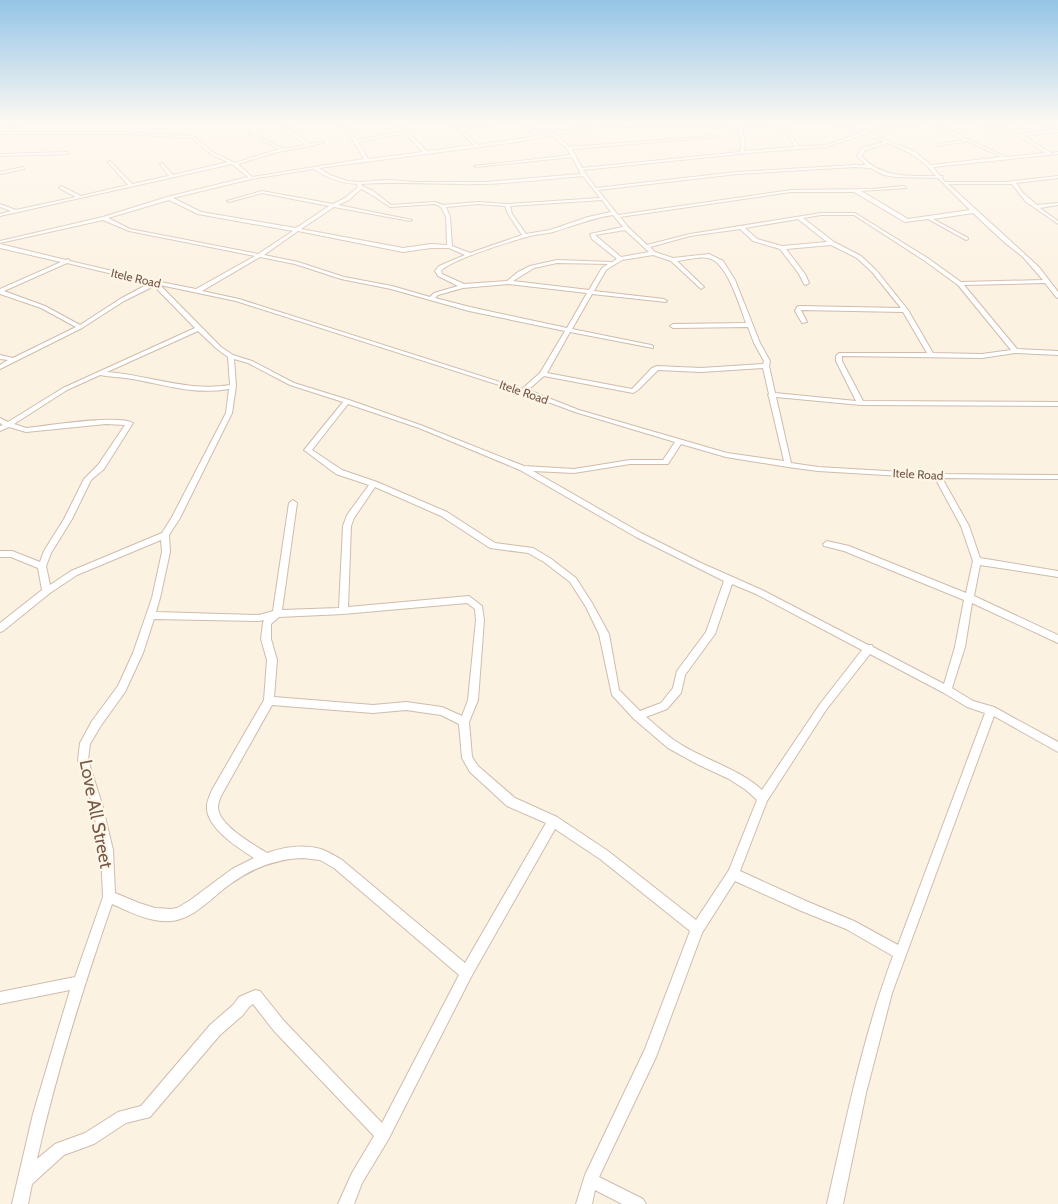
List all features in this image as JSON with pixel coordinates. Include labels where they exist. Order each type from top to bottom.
[{"type":"street","points":[[128,180],[130,185]]},
{"type":"street","points":[[0,214],[156,180]]},
{"type":"street","points":[[0,242],[104,218],[169,198],[242,180]]},
{"type":"street","points":[[341,180],[359,185],[390,206],[435,203],[443,206],[507,205],[602,199]]},
{"type":"street","points":[[196,292],[259,256],[332,206],[347,199],[359,185],[388,181],[415,184],[485,183],[516,180]]},
{"type":"street","points":[[589,180],[626,228],[648,246],[653,254]]},
{"type":"street","points":[[596,188],[669,180]]},
{"type":"street","points":[[943,180],[1025,256],[1047,280],[1058,296]]},
{"type":"street","points":[[944,183],[1014,184],[1038,180]]},
{"type":"street","points":[[1014,184],[1036,207],[1058,223]]},
{"type":"street","points":[[62,187],[80,197]]},
{"type":"street","points":[[463,286],[440,275],[438,271],[441,267],[468,254],[597,215],[790,191],[904,187]]},
{"type":"street","points":[[855,190],[904,220],[974,211]]},
{"type":"street","points":[[229,201],[262,192],[410,220]]},
{"type":"street","points":[[169,198],[200,213],[403,250],[431,246],[450,246],[468,254]]},
{"type":"street","points":[[1036,207],[1058,204]]},
{"type":"street","points":[[0,205],[14,212]]},
{"type":"street","points":[[507,205],[510,214],[524,236]]},
{"type":"street","points":[[382,215],[388,212],[390,206]]},
{"type":"street","points":[[443,206],[448,217],[450,246]]},
{"type":"street","points":[[648,246],[690,235],[821,214],[859,216],[960,284],[1015,351]]},
{"type":"street","points":[[927,217],[966,239]]},
{"type":"street","points":[[104,218],[129,230],[296,263],[342,278],[392,288],[530,323],[651,347]]},
{"type":"street","points":[[799,218],[832,243],[859,257],[874,271],[905,310],[931,355]]},
{"type":"street","points":[[741,227],[755,240],[782,248],[832,243]]},
{"type":"street","points":[[620,259],[594,238],[592,234],[626,228]]},
{"type":"street","name":"Itele Road","points":[[0,246],[237,300],[523,391],[577,411],[726,455],[818,470],[937,476],[1058,477]]},
{"type":"street","points":[[782,248],[802,274],[806,283]]},
{"type":"street","points":[[523,391],[543,374],[604,269],[611,263],[620,259],[653,254],[673,260],[709,256],[721,262],[732,280],[767,361],[766,366],[771,395],[788,465]]},
{"type":"street","points":[[673,260],[701,288]]},
{"type":"street","points":[[0,291],[68,261]]},
{"type":"street","points":[[508,282],[520,271],[551,261],[611,263]]},
{"type":"street","points":[[960,284],[1047,280]]},
{"type":"street","points":[[430,299],[436,294],[463,286],[508,282],[664,301]]},
{"type":"street","points":[[0,367],[80,327],[122,300],[156,283],[219,348],[232,356],[250,362],[292,384],[421,427],[523,468],[588,508],[664,549],[759,592],[869,648],[970,704],[991,710],[1058,747]]},
{"type":"street","points":[[0,291],[43,307],[80,327]]},
{"type":"street","points":[[804,322],[798,311],[799,308],[905,310]]},
{"type":"street","points":[[673,326],[750,324]]},
{"type":"street","points":[[0,429],[44,401],[199,328]]},
{"type":"street","points":[[860,402],[839,361],[838,356],[841,354],[982,356],[1015,351],[1058,353]]},
{"type":"street","points":[[0,628],[47,591],[89,566],[165,535],[176,518],[228,413],[233,386],[232,356]]},
{"type":"street","points":[[0,367],[2,358],[15,360]]},
{"type":"street","points":[[543,374],[633,391],[654,369],[658,368],[701,370],[766,366]]},
{"type":"street","points":[[99,374],[131,376],[187,389],[213,390],[233,386]]},
{"type":"street","points":[[771,395],[860,402],[1058,404]]},
{"type":"street","points":[[347,401],[308,450],[339,472],[374,484],[444,514],[493,546],[530,550],[547,560],[572,580],[589,605],[604,634],[615,692],[638,716],[672,745],[733,776],[750,786],[763,798]]},
{"type":"street","points":[[0,420],[8,425],[26,430],[106,422],[130,424],[101,467],[88,479],[68,519],[46,554],[42,566],[47,591]]},
{"type":"street","points":[[523,468],[574,472],[630,462],[665,462],[679,442]]},
{"type":"street","points":[[937,476],[965,526],[977,561],[960,647],[946,690]]},
{"type":"street","points":[[344,611],[346,526],[350,517],[374,484]]},
{"type":"street","points":[[265,858],[226,831],[216,819],[212,807],[216,794],[269,701],[272,660],[266,639],[267,623],[277,614],[293,503]]},
{"type":"street","name":"Love All Street","points":[[20,1204],[40,1114],[79,982],[109,897],[107,850],[97,804],[83,760],[85,743],[96,724],[122,689],[151,614],[166,552],[165,535]]},
{"type":"street","points":[[827,544],[846,548],[969,598],[1058,639]]},
{"type":"street","points":[[0,554],[12,554],[42,566]]},
{"type":"street","points":[[30,562],[46,554]]},
{"type":"street","points":[[977,561],[1058,574]]},
{"type":"street","points":[[638,716],[664,706],[678,690],[680,674],[710,634],[729,580]]},
{"type":"street","points":[[151,614],[259,618],[277,614],[344,611],[469,599],[479,608],[480,620],[476,679],[472,700],[464,722],[467,758],[474,769],[510,802],[553,820],[604,854],[697,929]]},
{"type":"street","points":[[584,1204],[590,1180],[651,1052],[697,929],[733,874],[763,798],[823,707],[869,648]]},
{"type":"street","points":[[269,701],[373,710],[406,706],[442,711],[464,722]]},
{"type":"street","points":[[835,1204],[858,1093],[886,993],[991,710]]},
{"type":"street","points":[[346,1204],[357,1178],[383,1135],[467,972],[553,820]]},
{"type":"street","points":[[109,897],[153,915],[173,915],[194,905],[232,874],[265,858],[289,852],[319,854],[338,864],[467,972]]},
{"type":"street","points":[[733,874],[850,925],[900,953]]},
{"type":"street","points":[[0,998],[79,982]]},
{"type":"street","points":[[26,1179],[60,1148],[89,1138],[122,1116],[144,1112],[215,1030],[238,1010],[244,1002],[255,996],[279,1026],[383,1135]]},
{"type":"street","points":[[590,1180],[638,1204]]}]
